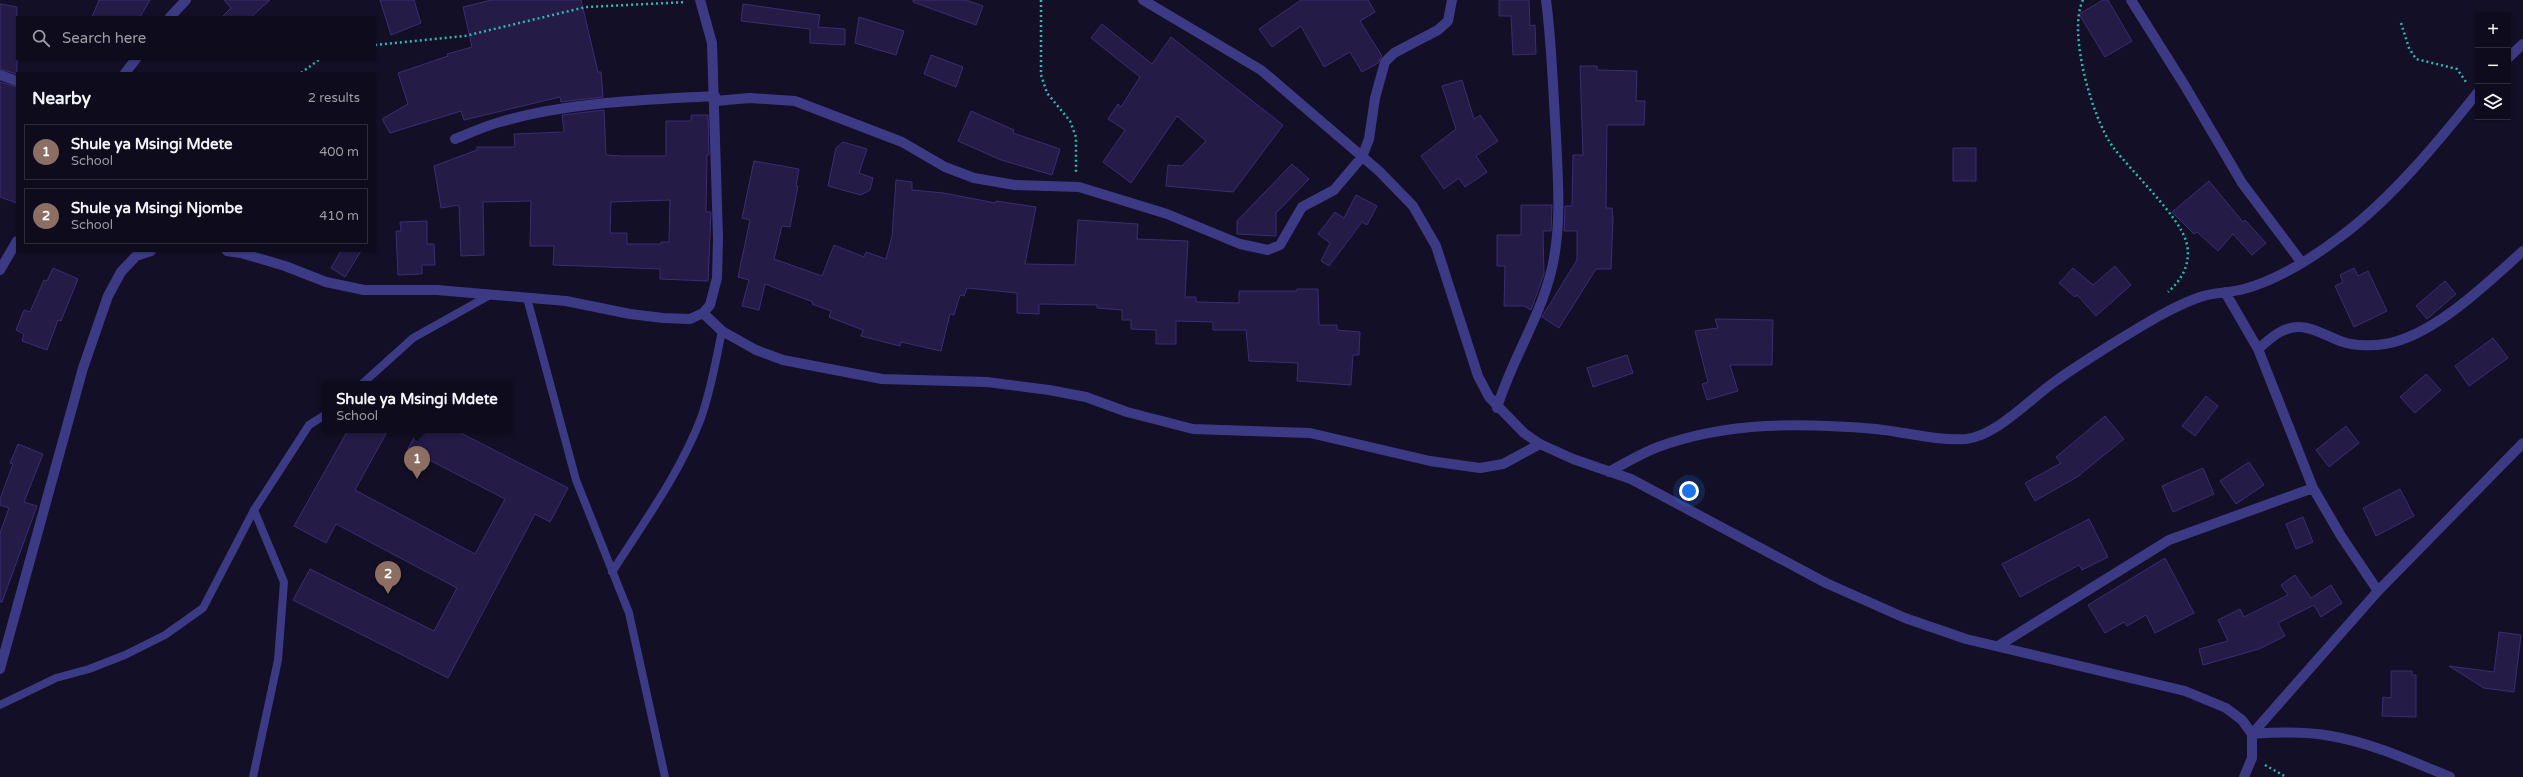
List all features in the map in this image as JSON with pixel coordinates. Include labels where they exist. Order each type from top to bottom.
[{"type":"street","points":[[171,16],[186,0]]},
{"type":"street","points":[[1143,0],[1261,70],[1362,157],[1413,206],[1425,224],[1436,246],[1478,376],[1498,408],[1524,433],[1540,444],[1609,472],[1631,479],[1833,586],[1905,618],[1966,639],[2185,691],[2226,708],[2242,720],[2252,734],[2252,758],[2244,777]]},
{"type":"street","points":[[455,139],[500,122],[539,114],[625,101],[750,98],[795,101],[902,142],[945,167],[974,178],[1014,185],[1075,187],[1167,214],[1221,237],[1268,250],[1280,245],[1302,207],[1334,190],[1362,157],[1369,140],[1375,98],[1385,62],[1394,53],[1438,30],[1448,21],[1452,0]]},
{"type":"street","points":[[1498,408],[1504,386],[1541,302],[1556,253],[1558,213],[1556,152],[1550,31],[1546,0]]},
{"type":"street","points":[[2132,0],[2242,183],[2302,263]]},
{"type":"street","points":[[234,252],[285,266],[326,282],[364,290],[437,290],[566,301],[630,314],[664,318],[690,319],[704,313],[710,305],[717,278],[718,238],[715,98],[712,44],[700,1]]},
{"type":"street","points":[[2511,55],[2523,44]]},
{"type":"street","points":[[126,72],[135,60]]},
{"type":"street","points":[[0,75],[16,81]]},
{"type":"street","points":[[1609,472],[1656,448],[1680,440],[1756,425],[1810,425],[1878,430],[1950,439],[1976,436],[1997,426],[2067,372],[2153,320],[2201,296],[2253,286],[2302,263],[2361,221],[2422,158],[2475,96]]},
{"type":"street","points":[[0,270],[16,243]]},
{"type":"street","points":[[2258,349],[2275,335],[2292,328],[2310,328],[2343,342],[2354,344],[2385,344],[2404,338],[2419,332],[2452,310],[2523,251]]},
{"type":"street","points":[[0,668],[83,368],[108,296],[121,272],[136,256],[148,252]]},
{"type":"street","points":[[2225,292],[2258,349],[2313,488],[2340,536],[2378,591]]},
{"type":"street","points":[[704,313],[722,331],[756,350],[783,360],[840,373],[882,379],[987,382],[1042,388],[1086,397],[1127,412],[1193,429],[1310,433],[1430,461],[1480,468],[1503,464],[1540,444]]},
{"type":"street","points":[[2252,734],[2378,591],[2523,442]]},
{"type":"street","points":[[1998,646],[2169,540],[2313,488]]},
{"type":"street","points":[[2252,734],[2283,732],[2331,736],[2357,742],[2450,777]]},
{"type":"lane","points":[[365,381],[413,338],[490,295]]},
{"type":"lane","points":[[527,298],[576,480],[629,613],[665,777]]},
{"type":"lane","points":[[612,572],[665,488],[690,443],[709,389],[722,331]]},
{"type":"lane","points":[[0,705],[56,678],[89,669],[125,655],[164,635],[203,608],[254,510],[309,425],[322,417]]},
{"type":"lane","points":[[253,777],[278,660],[284,582],[254,510]]},
{"type":"path","points":[[1041,0],[1041,75],[1046,93],[1070,121],[1076,137],[1075,187]]},
{"type":"path","points":[[2083,0],[2079,8],[2077,30],[2079,56],[2100,120],[2112,146],[2159,202],[2186,240],[2188,255],[2184,274],[2166,294]]},
{"type":"path","points":[[376,45],[466,36],[586,7],[700,1]]},
{"type":"path","points":[[2401,23],[2409,48],[2416,59],[2458,70],[2475,91]]},
{"type":"path","points":[[302,72],[319,60]]},
{"type":"path","points":[[2252,758],[2286,777]]},
{"type":"building","points":[[99,0],[150,0],[141,16],[92,16]]},
{"type":"building","points":[[224,0],[270,0],[252,16],[223,16],[231,8]]},
{"type":"building","points":[[380,0],[414,0],[421,23],[391,35]]},
{"type":"building","points":[[491,0],[581,0],[598,72],[601,72],[603,97],[561,102],[560,97],[464,120],[461,111],[390,133],[382,119],[408,104],[398,73],[448,56],[447,54],[472,47],[463,7]]},
{"type":"building","points":[[913,0],[966,0],[983,6],[976,25],[913,2]]},
{"type":"building","points":[[1301,0],[1368,0],[1375,12],[1360,21],[1382,56],[1378,63],[1362,72],[1350,52],[1324,67],[1301,26],[1272,47],[1259,29]]},
{"type":"building","points":[[1499,0],[1529,0],[1530,26],[1535,25],[1536,54],[1513,55],[1511,16],[1499,16]]},
{"type":"building","points":[[2103,0],[2108,0],[2132,41],[2105,57],[2079,14]]},
{"type":"building","points":[[0,4],[17,7],[17,72],[16,74],[0,69]]},
{"type":"building","points":[[743,4],[820,15],[818,27],[845,29],[845,45],[810,43],[810,29],[741,21]]},
{"type":"building","points":[[859,17],[904,31],[896,55],[855,43]]},
{"type":"building","points":[[1102,24],[1152,64],[1171,37],[1283,125],[1233,192],[1166,186],[1168,165],[1182,166],[1206,141],[1177,116],[1131,183],[1103,162],[1125,130],[1108,119],[1118,104],[1121,107],[1140,77],[1091,38]]},
{"type":"building","points":[[931,55],[963,67],[956,87],[924,74]]},
{"type":"building","points":[[1580,66],[1597,66],[1597,70],[1637,71],[1636,101],[1645,101],[1644,125],[1607,125],[1606,208],[1612,208],[1613,218],[1611,269],[1596,269],[1559,328],[1542,317],[1577,260],[1577,231],[1564,231],[1565,206],[1572,206],[1573,155],[1583,155]]},
{"type":"building","points":[[1462,80],[1474,119],[1480,115],[1498,141],[1476,156],[1487,172],[1465,187],[1459,178],[1444,189],[1421,156],[1456,129],[1442,86]]},
{"type":"building","points":[[0,82],[16,87],[16,203],[0,197]]},
{"type":"building","points":[[604,110],[606,155],[666,156],[666,121],[691,121],[691,115],[708,115],[709,155],[707,155],[706,212],[711,212],[708,281],[660,279],[660,269],[553,265],[554,246],[530,246],[531,201],[483,202],[484,255],[461,256],[459,205],[441,208],[434,166],[477,150],[477,147],[515,147],[514,134],[564,132],[562,115]],"holes":[[[670,200],[669,242],[661,242],[661,244],[627,244],[627,233],[610,233],[611,202]]]},
{"type":"building","points":[[971,111],[1014,130],[1013,133],[1060,149],[1052,175],[1001,160],[958,141]]},
{"type":"building","points":[[843,142],[867,149],[859,173],[873,178],[870,190],[861,195],[828,186],[836,148]]},
{"type":"building","points":[[1953,148],[1976,148],[1976,181],[1953,181]]},
{"type":"building","points":[[754,161],[799,169],[796,186],[798,186],[790,227],[782,226],[774,259],[822,276],[834,245],[864,257],[866,252],[886,259],[892,236],[896,180],[912,182],[912,190],[944,193],[995,203],[996,201],[1036,207],[1025,264],[1075,265],[1078,220],[1138,224],[1137,239],[1188,241],[1185,297],[1196,297],[1196,302],[1239,303],[1239,291],[1297,291],[1297,289],[1318,289],[1319,325],[1337,325],[1337,330],[1360,332],[1359,355],[1353,355],[1351,385],[1297,381],[1298,363],[1249,361],[1246,330],[1213,330],[1213,322],[1176,321],[1176,344],[1156,344],[1156,330],[1131,329],[1131,320],[1122,320],[1122,310],[1097,308],[1097,305],[1039,304],[1039,314],[1017,313],[1017,293],[967,288],[964,296],[960,295],[954,315],[950,314],[941,351],[901,342],[900,346],[861,336],[863,330],[829,317],[831,311],[812,304],[813,302],[765,284],[759,310],[742,306],[749,280],[738,277],[750,220],[742,218]]},
{"type":"building","points":[[1292,164],[1309,179],[1276,213],[1276,236],[1237,234],[1237,221]]},
{"type":"building","points":[[2209,181],[2243,222],[2245,220],[2266,243],[2252,255],[2233,234],[2218,251],[2197,232],[2194,234],[2172,212]]},
{"type":"building","points":[[1356,195],[1377,206],[1367,225],[1362,222],[1329,266],[1321,261],[1330,243],[1318,234],[1335,212],[1344,218]]},
{"type":"building","points":[[1521,205],[1552,205],[1551,231],[1543,231],[1544,274],[1531,310],[1524,306],[1504,306],[1505,266],[1497,266],[1497,235],[1521,235]]},
{"type":"building","points":[[427,221],[427,244],[434,244],[435,265],[422,265],[422,274],[398,275],[396,231],[401,231],[400,222]]},
{"type":"building","points":[[340,252],[360,252],[345,277],[331,268]]},
{"type":"building","points":[[2115,266],[2131,285],[2096,316],[2077,295],[2075,297],[2059,283],[2073,268],[2093,285]]},
{"type":"building","points":[[53,268],[78,279],[61,321],[58,320],[47,350],[22,341],[24,334],[16,330],[24,310],[30,312],[44,280],[47,281]]},
{"type":"building","points":[[2354,268],[2358,276],[2368,271],[2387,311],[2354,327],[2335,286],[2343,282],[2340,275]]},
{"type":"building","points":[[2445,281],[2456,294],[2427,319],[2416,306]]},
{"type":"building","points":[[1715,319],[1773,320],[1772,365],[1730,365],[1738,391],[1707,400],[1702,384],[1708,382],[1695,331],[1718,328]]},
{"type":"building","points":[[2493,338],[2508,358],[2469,386],[2455,366]]},
{"type":"building","points":[[1627,355],[1633,373],[1593,387],[1587,368]]},
{"type":"building","points":[[2426,374],[2441,390],[2415,413],[2400,397]]},
{"type":"building","points":[[2206,396],[2218,406],[2195,436],[2182,426]]},
{"type":"building","points":[[2105,416],[2124,439],[2077,477],[2035,501],[2025,483],[2061,463],[2056,457]]},
{"type":"building","points":[[2346,426],[2359,443],[2329,467],[2316,450]]},
{"type":"building","points":[[346,433],[386,433],[355,490],[475,554],[505,499],[408,449],[416,433],[461,433],[568,488],[550,522],[535,514],[448,678],[293,600],[310,569],[434,631],[457,588],[336,524],[326,543],[294,526]]},
{"type":"building","points":[[18,444],[43,454],[24,502],[37,506],[2,602],[0,602],[0,533],[9,508],[0,505],[0,499],[13,464],[10,463]]},
{"type":"building","points":[[2249,462],[2264,485],[2236,504],[2220,481]]},
{"type":"building","points":[[2203,468],[2214,494],[2173,512],[2162,486]]},
{"type":"building","points":[[2400,489],[2414,516],[2376,536],[2363,508]]},
{"type":"building","points":[[2303,517],[2313,542],[2296,549],[2286,524]]},
{"type":"building","points":[[2089,519],[2108,557],[2082,570],[2079,565],[2020,597],[2002,564]]},
{"type":"building","points":[[2165,558],[2194,613],[2155,633],[2146,615],[2127,626],[2124,622],[2105,633],[2088,605]]},
{"type":"building","points":[[2295,575],[2311,598],[2331,585],[2342,603],[2321,617],[2314,605],[2278,623],[2285,636],[2259,649],[2203,665],[2199,649],[2228,641],[2218,620],[2240,609],[2244,617],[2288,595],[2281,585]]},
{"type":"building","points":[[2499,632],[2521,635],[2514,692],[2484,688],[2449,666],[2494,672]]},
{"type":"building","points":[[2391,671],[2412,671],[2412,675],[2416,675],[2416,717],[2382,716],[2383,697],[2391,698]]},
{"type":"place","name":"Shule ya Msingi Mdete","points":[[417,479]]},
{"type":"place","name":"Shule ya Msingi Njombe","points":[[388,594]]}]
